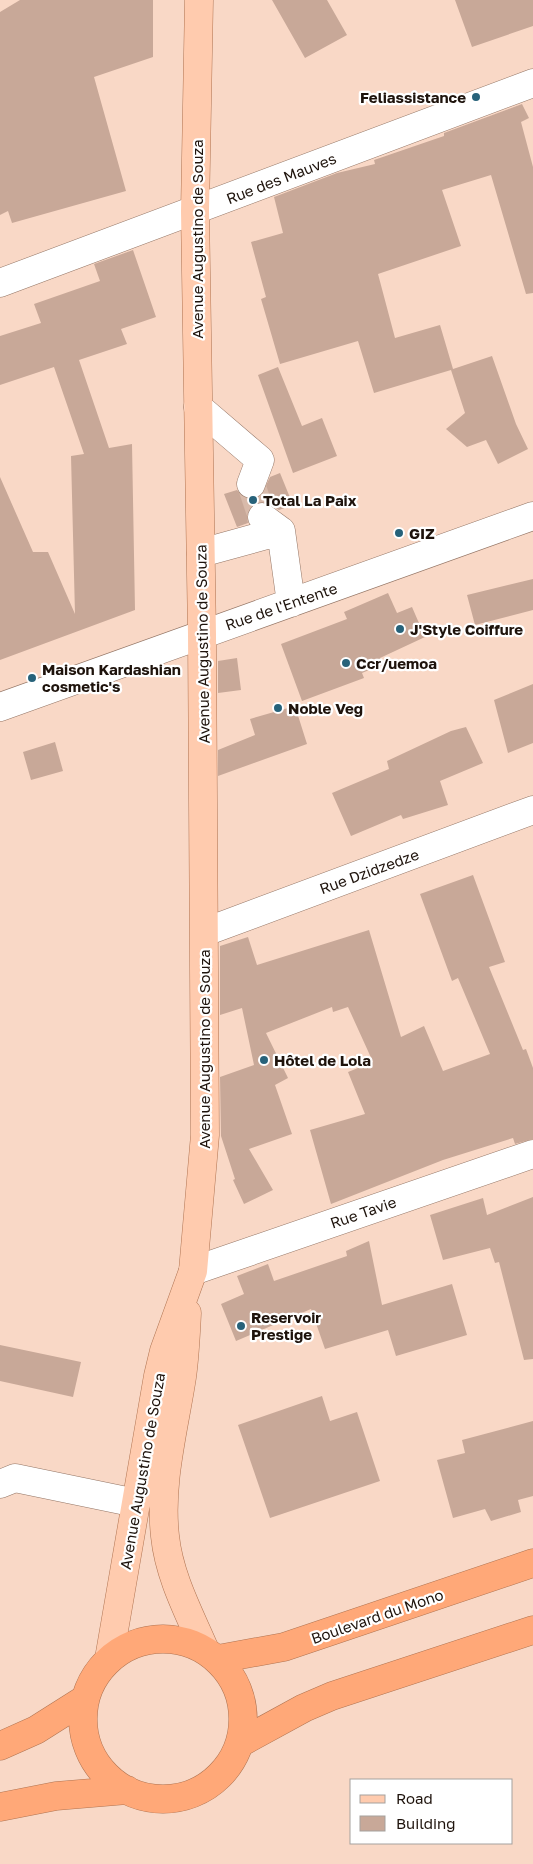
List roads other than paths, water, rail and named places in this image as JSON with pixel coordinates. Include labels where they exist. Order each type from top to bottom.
[{"type":"highway","name":"Boulevard du Mono","points":[[212,1655],[284,1647],[533,1564]]},
{"type":"highway","points":[[240,1743],[304,1708],[332,1696],[533,1630]]},
{"type":"highway","points":[[156,1639],[181,1640],[212,1655],[233,1677],[242,1698],[244,1721],[240,1743],[230,1764],[214,1780],[195,1793],[164,1798],[149,1797],[127,1790],[112,1780],[99,1767],[90,1752],[84,1735],[85,1699],[98,1671],[109,1659],[130,1646],[156,1639]]},
{"type":"highway","points":[[0,1746],[36,1730],[85,1699]]},
{"type":"highway","points":[[0,1807],[56,1796],[127,1790]]},
{"type":"main road","name":"Avenue Augustino de Souza","points":[[199,0],[195,211],[202,634],[205,1135],[185,1355],[165,1484],[165,1535],[170,1562],[182,1596],[212,1655]]},
{"type":"main road","name":"Avenue Augustino de Souza","points":[[109,1659],[158,1376],[164,1351],[191,1279]]},
{"type":"street","name":"Rue des Mauves","points":[[0,283],[533,83]]},
{"type":"street","points":[[198,407],[260,460],[251,484]]},
{"type":"street","name":"Rue de l'Entente","points":[[0,707],[533,516]]},
{"type":"street","points":[[201,553],[272,524],[291,603]]},
{"type":"street","name":"Rue Dzidzedze","points":[[205,932],[533,810]]},
{"type":"street","name":"Rue Tavie","points":[[191,1279],[533,1154]]},
{"type":"street","points":[[0,1484],[16,1478],[136,1503]]},
{"type":"tunnel","points":[[251,484],[262,517]]},
{"type":"place","name":"Feliassistance","points":[[476,97]]},
{"type":"place","name":"Total La Paix","points":[[253,500]]},
{"type":"place","name":"GIZ","points":[[399,533]]},
{"type":"place","name":"J'Style Coiffure","points":[[400,629]]},
{"type":"place","name":"Ccr/uemoa","points":[[346,663]]},
{"type":"place","name":"Maison Kardashian cosmetic's","points":[[32,678]]},
{"type":"place","name":"Noble Veg","points":[[278,708]]},
{"type":"place","name":"Hôtel de Lola","points":[[264,1060]]},
{"type":"place","name":"Reservoir Prestige","points":[[241,1326]]}]
